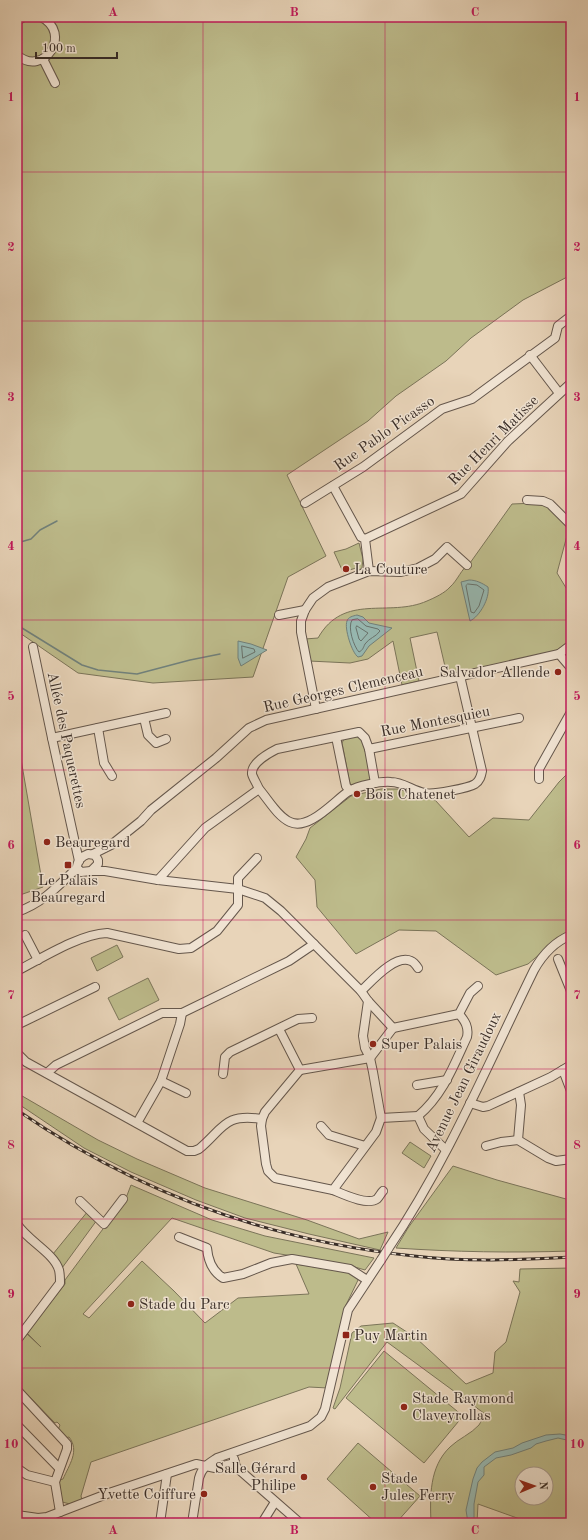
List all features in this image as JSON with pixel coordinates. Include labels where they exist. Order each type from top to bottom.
[{"type":"main road","points":[[17,1521],[22,1523]]},
{"type":"street","points":[[17,55],[23,59],[31,61],[43,59],[52,51],[56,40],[53,28],[44,18]]},
{"type":"street","points":[[43,59],[55,83]]},
{"type":"street","name":"Rue Pablo Picasso","points":[[305,503],[363,467],[442,409],[472,399],[555,338],[558,326],[571,316]]},
{"type":"street","points":[[530,355],[560,393]]},
{"type":"street","name":"Rue Henri Matisse","points":[[364,541],[461,494],[508,441],[571,383]]},
{"type":"street","points":[[334,486],[364,541],[369,571]]},
{"type":"street","points":[[527,500],[543,501],[550,504],[571,525]]},
{"type":"street","points":[[316,709],[301,632],[301,621],[305,610],[313,598],[328,587],[369,571],[401,572],[418,568],[435,559],[447,547],[467,565]]},
{"type":"street","points":[[280,615],[305,610]]},
{"type":"street","name":"Rue Georges Clemenceau","points":[[91,871],[94,858],[141,821],[151,810],[216,758],[249,728],[266,720],[559,654],[571,645]]},
{"type":"street","name":"Allée des Paquerettes","points":[[33,647],[79,867]]},
{"type":"street","points":[[559,654],[571,668]]},
{"type":"street","points":[[158,880],[205,828],[260,789],[281,816],[290,822],[300,824],[311,820],[350,791],[375,783],[391,782],[424,793],[434,794],[475,785],[481,778],[482,771],[460,676]]},
{"type":"street","points":[[539,779],[538,769],[571,712]]},
{"type":"street","points":[[52,738],[166,713]]},
{"type":"street","points":[[144,718],[148,735],[156,743],[166,739]]},
{"type":"street","name":"Rue Montesquieu","points":[[260,789],[252,774],[254,766],[269,753],[277,749],[359,732],[365,738],[369,749],[519,718]]},
{"type":"street","points":[[98,728],[104,763],[112,776]]},
{"type":"street","points":[[336,737],[346,786],[350,791]]},
{"type":"street","points":[[369,749],[375,783]]},
{"type":"street","points":[[74,839],[105,871]]},
{"type":"street","name":"Rue Georges Clemenceau","points":[[17,912],[29,908],[40,901],[64,882],[79,867],[85,855],[94,858]]},
{"type":"street","points":[[17,971],[84,937],[96,933],[106,933],[179,949],[191,948],[217,931],[238,905],[238,878],[257,858]]},
{"type":"street","points":[[79,867],[91,871],[105,871],[158,880],[238,889],[265,898],[281,910],[360,991],[393,1028]]},
{"type":"street","points":[[25,935],[38,960]]},
{"type":"street","name":"Avenue Jean Giraudoux","points":[[205,1466],[217,1458],[310,1426],[321,1417],[325,1409],[330,1390],[348,1310],[413,1212],[470,1103],[534,970],[543,955],[562,939],[571,935]]},
{"type":"street","points":[[47,1073],[56,1065],[162,1012],[182,1013],[289,961],[314,944]]},
{"type":"street","points":[[360,991],[392,963],[403,959],[412,961],[418,968]]},
{"type":"street","points":[[558,959],[571,991]]},
{"type":"street","points":[[459,1014],[470,993],[478,986]]},
{"type":"street","points":[[17,1025],[95,987]]},
{"type":"street","points":[[333,1190],[376,1132],[381,1118],[370,1058],[365,1048],[363,1036],[368,1001]]},
{"type":"street","points":[[137,1123],[161,1081],[180,1024],[182,1013]]},
{"type":"street","points":[[383,1191],[378,1199],[368,1201],[350,1197],[333,1190],[275,1178],[268,1171],[266,1164],[261,1126],[265,1112],[300,1070],[370,1058],[393,1028],[459,1014]]},
{"type":"street","points":[[381,1118],[418,1116],[429,1107],[447,1080],[467,1037],[468,1030],[464,1020],[459,1014]]},
{"type":"street","points":[[223,1074],[225,1057],[230,1052],[298,1019],[312,1018]]},
{"type":"street","points":[[279,1029],[300,1070]]},
{"type":"street","points":[[17,1053],[26,1062],[186,1151],[194,1151],[203,1145],[226,1122],[232,1119],[250,1117],[262,1119]]},
{"type":"street","points":[[470,1103],[483,1107],[488,1106],[552,1077],[571,1065]]},
{"type":"street","points":[[563,1070],[571,1091]]},
{"type":"street","points":[[417,1085],[447,1080]]},
{"type":"street","points":[[161,1081],[186,1093]]},
{"type":"street","points":[[518,1140],[521,1105],[519,1092]]},
{"type":"street","points":[[418,1116],[424,1129],[446,1150]]},
{"type":"street","points":[[322,1126],[329,1136],[365,1146]]},
{"type":"street","points":[[486,1146],[518,1140],[548,1158],[556,1161],[571,1159]]},
{"type":"street","points":[[80,1201],[104,1224],[123,1199]]},
{"type":"street","points":[[17,1224],[27,1238],[49,1255],[56,1264],[59,1271],[60,1283],[17,1340]]},
{"type":"street","points":[[179,1237],[207,1248],[207,1257],[211,1266],[218,1275],[223,1278],[243,1274],[271,1263],[292,1259],[350,1269],[367,1280]]},
{"type":"street","points":[[17,1390],[67,1444],[67,1449],[55,1482],[60,1512]]},
{"type":"street","points":[[17,1425],[59,1468]]},
{"type":"street","points":[[235,1452],[236,1467],[300,1523]]},
{"type":"street","points":[[17,1515],[38,1518],[47,1517],[112,1492],[196,1464],[215,1468],[235,1464]]},
{"type":"street","points":[[192,1523],[199,1478],[205,1466]]},
{"type":"street","points":[[17,1468],[27,1475],[55,1482]]},
{"type":"street","points":[[160,1523],[167,1474]]},
{"type":"street","points":[[262,1523],[275,1502]]},
{"type":"street","points":[[286,1523],[292,1516]]},
{"type":"shaded area","points":[[17,17],[571,17],[571,275],[523,300],[471,338],[446,361],[396,396],[368,421],[287,475],[326,556],[288,577],[253,677],[153,683],[78,673],[17,631]]},
{"type":"shaded area","points":[[536,503],[546,505],[569,528],[557,573],[571,596],[571,638],[554,652],[447,675],[437,632],[410,638],[419,681],[402,685],[393,641],[368,659],[350,663],[309,661],[305,639],[318,638],[329,624],[341,615],[368,609],[412,606],[436,597],[453,584],[464,568],[470,563],[512,504]]},
{"type":"shaded area","points":[[359,543],[363,559],[362,568],[357,572],[356,568],[343,572],[334,552],[346,549]]},
{"type":"shaded area","points":[[359,735],[363,739],[371,779],[368,783],[354,786],[350,784],[342,743],[344,739]]},
{"type":"shaded area","points":[[17,736],[43,887],[17,896]]},
{"type":"shaded area","points":[[571,770],[571,928],[528,964],[496,975],[436,931],[399,930],[356,954],[317,907],[315,880],[296,857],[310,828],[351,796],[381,789],[398,789],[435,800],[469,837],[493,818],[529,820],[559,782]]},
{"type":"shaded area","points":[[117,945],[123,957],[97,971],[91,958]]},
{"type":"shaded area","points":[[148,978],[159,1000],[119,1020],[108,998]]},
{"type":"shaded area","points":[[17,1093],[98,1140],[137,1159],[205,1188],[307,1220],[359,1239],[388,1232],[380,1250],[245,1218],[196,1200],[131,1172],[84,1148],[17,1103]]},
{"type":"shaded area","points":[[410,1142],[431,1156],[424,1168],[402,1153]]},
{"type":"shaded area","points":[[453,1166],[566,1199],[571,1198],[571,1251],[484,1252],[396,1248],[408,1228]]},
{"type":"shaded area","points":[[131,1185],[212,1220],[265,1236],[374,1258],[365,1270],[348,1265],[274,1253],[172,1218],[83,1314],[89,1318],[142,1261],[205,1323],[238,1298],[309,1294],[296,1264],[352,1273],[359,1278],[346,1305],[328,1388],[309,1387],[91,1462],[81,1496],[82,1500],[70,1504],[62,1502],[59,1480],[63,1479],[74,1453],[72,1442],[69,1437],[65,1438],[58,1430],[60,1425],[57,1422],[55,1423],[17,1384],[17,1347],[27,1334],[41,1347],[27,1333],[65,1284],[65,1280],[126,1198]]},
{"type":"shaded area","points":[[88,1211],[97,1220],[62,1268],[53,1254]]},
{"type":"shaded area","points":[[571,1268],[571,1523],[531,1523],[478,1504],[477,1523],[431,1523],[432,1483],[438,1464],[450,1447],[479,1425],[485,1414],[387,1342],[335,1409],[333,1408],[340,1388],[352,1333],[361,1326],[393,1323],[416,1338],[466,1384],[493,1373],[495,1352],[506,1342],[520,1292],[513,1281],[519,1282],[520,1269]]},
{"type":"shaded area","name":"Stade Raymond Claveyrollas","points":[[384,1351],[463,1416],[424,1463],[346,1398]]},
{"type":"shaded area","name":"Stade Jules Ferry","points":[[358,1443],[420,1496],[396,1523],[376,1523],[327,1479]]},
{"type":"water","points":[[469,580],[477,581],[488,587],[484,606],[474,619],[470,621],[461,582]]},
{"type":"water","points":[[357,615],[363,617],[369,623],[392,628],[369,646],[362,656],[358,657],[351,646],[346,624],[348,619]]},
{"type":"water","points":[[238,641],[267,650],[241,666],[238,658]]},
{"type":"water","points":[[560,1434],[571,1436],[571,1441],[558,1438],[546,1441],[511,1455],[496,1458],[484,1467],[484,1475],[478,1482],[474,1504],[474,1523],[468,1523],[466,1510],[473,1479],[477,1468],[482,1462],[495,1452],[513,1448],[522,1443],[546,1435]]},
{"type":"waterway","points":[[17,543],[31,539],[40,530],[57,521]]},
{"type":"waterway","points":[[22,628],[82,665],[98,670],[137,674],[220,654]]},
{"type":"railway","points":[[17,1110],[62,1139],[109,1165],[157,1188],[206,1208],[256,1225],[360,1249],[414,1256],[492,1260],[571,1257]]},
{"type":"place","name":"La Couture","points":[[346,569]]},
{"type":"place","name":"Salvador Allende","points":[[558,672]]},
{"type":"place","name":"Bois Chatenet","points":[[357,794]]},
{"type":"place","name":"Beauregard","points":[[47,842]]},
{"type":"place","name":"Le Palais Beauregard","points":[[68,865]]},
{"type":"place","name":"Super Palais","points":[[373,1044]]},
{"type":"place","name":"Stade du Parc","points":[[131,1304]]},
{"type":"place","name":"Puy Martin","points":[[346,1335]]},
{"type":"place","name":"Stade Raymond Claveyrollas","points":[[404,1407]]},
{"type":"place","name":"Salle Gérard Philipe","points":[[304,1477]]},
{"type":"place","name":"Stade Jules Ferry","points":[[373,1487]]},
{"type":"place","name":"Yvette Coiffure","points":[[204,1494]]}]
